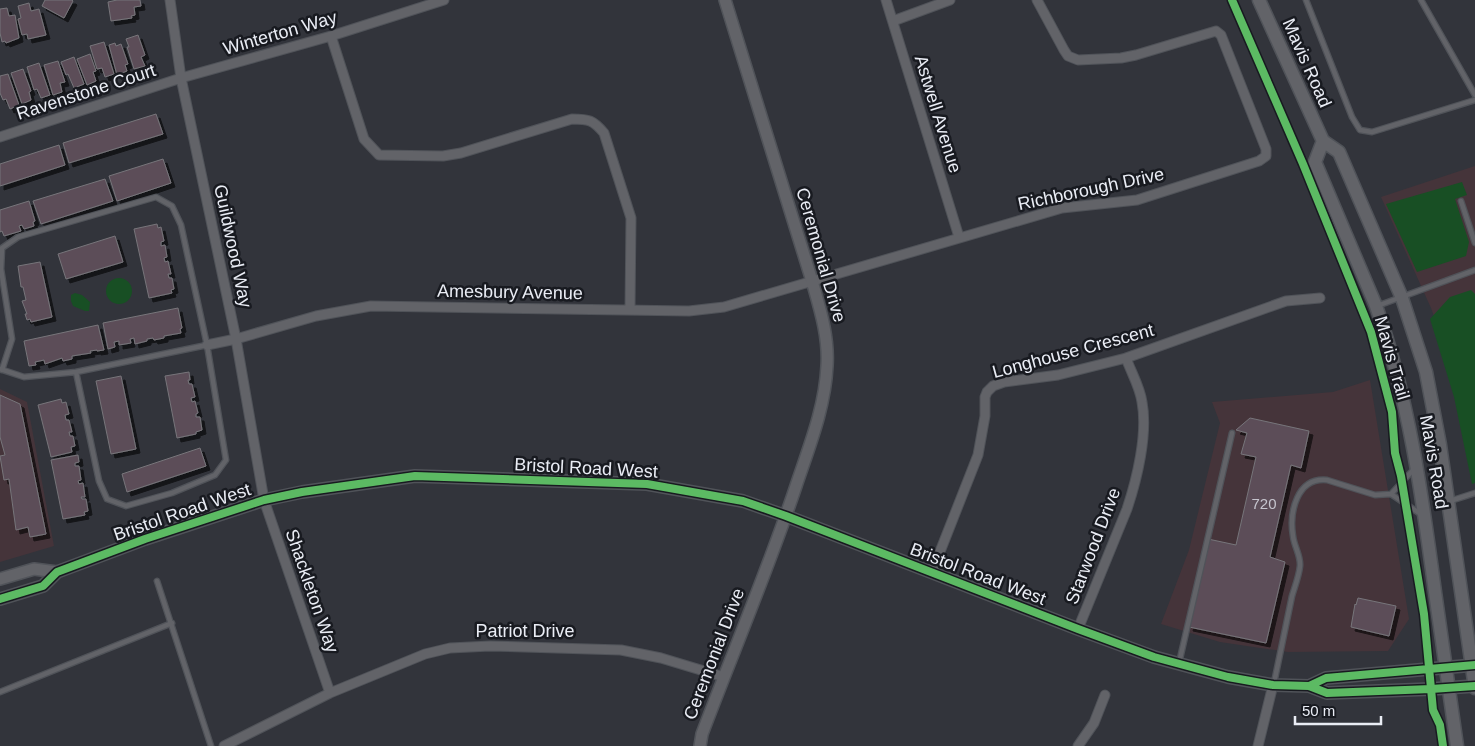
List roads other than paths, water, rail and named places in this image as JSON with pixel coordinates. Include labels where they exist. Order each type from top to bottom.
[{"type":"main road","name":"Mavis Road","points":[[1259,0],[1323,141],[1339,152],[1402,298],[1426,372],[1440,445],[1475,687]]},
{"type":"main road","name":"Mavis Road","points":[[1323,141],[1316,162],[1376,306],[1407,410],[1426,518],[1457,746]]},
{"type":"street","name":"Guildwood Way","points":[[170,0],[181,78],[236,339],[264,500]]},
{"type":"street","name":"Winterton Way","points":[[181,78],[330,36],[444,0]]},
{"type":"street","name":"Ceremonial Drive","points":[[700,746],[702,734],[786,516],[818,422],[824,397],[827,364],[825,327],[725,0]]},
{"type":"street","name":"Astwell Avenue","points":[[886,0],[959,237]]},
{"type":"street","points":[[893,21],[950,0]]},
{"type":"street","name":"Richborough Drive","points":[[812,281],[1062,208],[1137,200],[1259,161],[1266,156],[1266,149],[1221,35],[1216,31],[1136,55],[1121,58],[1078,60],[1068,56],[1037,0]]},
{"type":"street","points":[[330,36],[364,139],[379,154],[443,156],[461,154],[572,119],[584,119],[596,123],[604,133],[631,218],[630,309]]},
{"type":"street","name":"Ravenstone Court","points":[[0,137],[181,78]]},
{"type":"street","name":"Amesbury Avenue","points":[[207,345],[236,339],[316,316],[371,306],[689,311],[724,307],[812,281]]},
{"type":"street","name":"Longhouse Crescent","points":[[932,572],[978,455],[987,392],[993,386],[1004,382],[1058,375],[1126,358],[1286,301],[1320,298]]},
{"type":"street","name":"Starwood Drive","points":[[1078,629],[1133,492],[1144,422],[1142,400],[1126,358]]},
{"type":"street","name":"Bristol Road West","points":[[0,598],[44,586],[57,572],[145,539],[264,500],[302,492],[415,476],[647,484],[743,501],[1078,629],[1179,664],[1228,677],[1274,685],[1309,686],[1327,693],[1475,687]]},
{"type":"street","name":"Shackleton Way","points":[[264,500],[330,693]]},
{"type":"street","name":"Bristol Road West","points":[[0,579],[34,568],[57,572]]},
{"type":"street","name":"Patriot Drive","points":[[224,746],[330,693],[425,654],[450,648],[490,646],[621,650],[661,658],[724,677]]},
{"type":"street","name":"Bristol Road West","points":[[1309,686],[1326,678],[1473,665]]},
{"type":"street","points":[[1258,746],[1274,685]]},
{"type":"street","points":[[1078,746],[1094,724],[1105,695]]},
{"type":"lane","points":[[1306,0],[1352,117],[1360,130],[1372,132],[1475,100]]},
{"type":"lane","points":[[1421,0],[1475,95]]},
{"type":"lane","points":[[76,372],[99,481],[107,499],[126,506],[172,493],[215,476],[226,460],[207,345],[181,225],[172,206],[156,197],[18,236],[2,248],[1,269],[12,339],[1,370],[24,377],[76,372],[207,345]]},
{"type":"lane","points":[[1461,201],[1475,243]]},
{"type":"lane","points":[[1376,306],[1475,270]]},
{"type":"lane","points":[[1179,664],[1232,433]]},
{"type":"lane","points":[[1391,494],[1416,466]]},
{"type":"lane","points":[[1274,685],[1300,565],[1292,536],[1291,523],[1297,496],[1308,484],[1327,480],[1375,495],[1391,494],[1426,518]]},
{"type":"lane","points":[[1448,502],[1475,493]]},
{"type":"lane","points":[[157,580],[211,746]]},
{"type":"lane","points":[[0,692],[172,623]]}]
